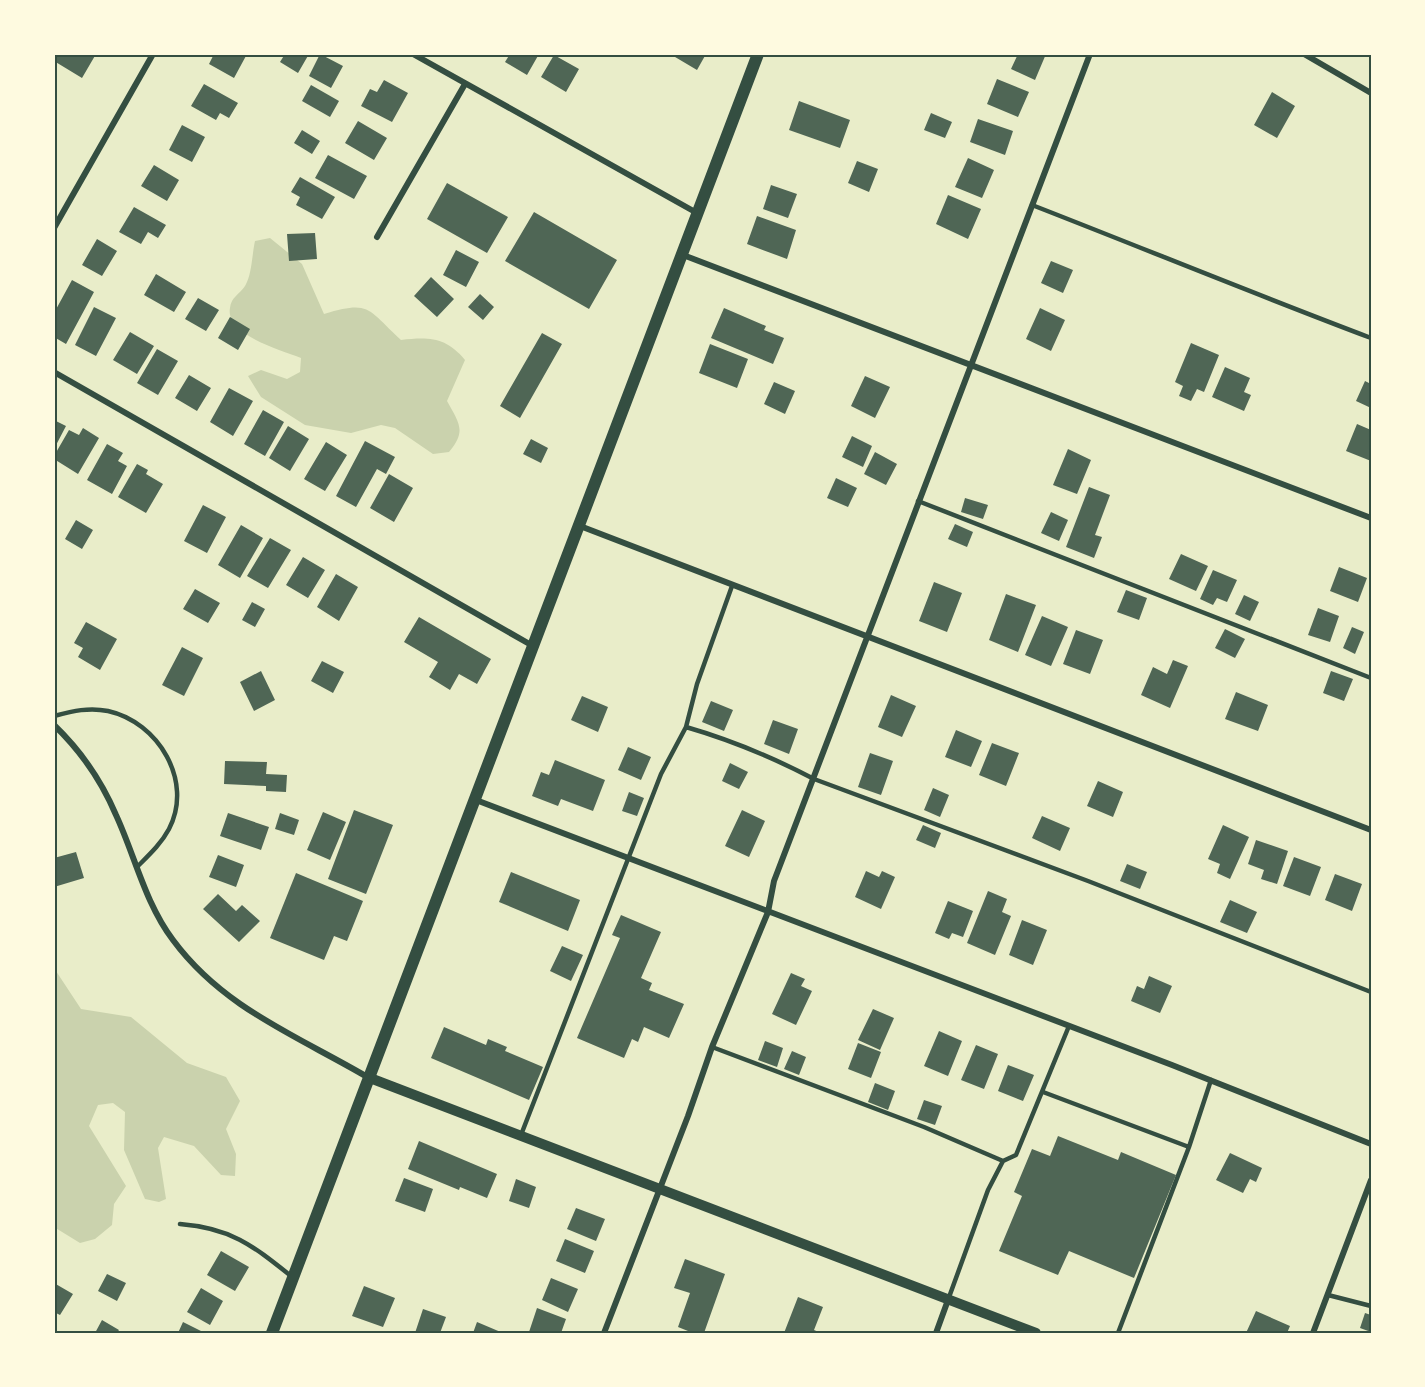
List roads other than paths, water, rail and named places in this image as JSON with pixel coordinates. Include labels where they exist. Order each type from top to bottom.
[{"type":"main road","points":[[272,1333],[758,54]]},
{"type":"street","points":[[54,228],[153,54]]},
{"type":"street","points":[[413,54],[697,213]]},
{"type":"street","points":[[604,1333],[712,1047],[768,912],[774,881],[1090,54]]},
{"type":"street","points":[[1304,54],[1371,93]]},
{"type":"street","points":[[377,237],[465,84]]},
{"type":"street","points":[[683,255],[1371,518]]},
{"type":"street","points":[[54,372],[534,646]]},
{"type":"street","points":[[580,526],[1371,830]]},
{"type":"street","points":[[54,725],[93,772],[116,814],[137,867],[171,938],[212,985],[268,1024],[370,1078],[1036,1333]]},
{"type":"street","points":[[476,800],[1211,1080],[1371,1144]]},
{"type":"street","points":[[1313,1333],[1371,1180]]},
{"type":"street","points":[[936,1333],[948,1300]]},
{"type":"lane","points":[[1032,205],[1175,260],[1223,282],[1371,338]]},
{"type":"lane","points":[[918,501],[1371,678]]},
{"type":"lane","points":[[520,1137],[661,774],[686,726],[697,684],[732,586]]},
{"type":"lane","points":[[54,716],[80,709],[96,709],[123,716],[157,740],[168,759],[177,789],[170,827],[157,848],[137,867]]},
{"type":"lane","points":[[686,726],[722,737],[814,778],[1088,880],[1371,992]]},
{"type":"lane","points":[[948,1300],[988,1190],[1003,1161],[1016,1155],[1069,1026]]},
{"type":"lane","points":[[712,1047],[924,1127],[1003,1161]]},
{"type":"lane","points":[[1118,1333],[1189,1147],[1211,1080]]},
{"type":"lane","points":[[1043,1092],[1189,1147]]},
{"type":"lane","points":[[180,1224],[212,1227],[249,1244],[293,1277]]},
{"type":"lane","points":[[1328,1295],[1371,1306]]}]
